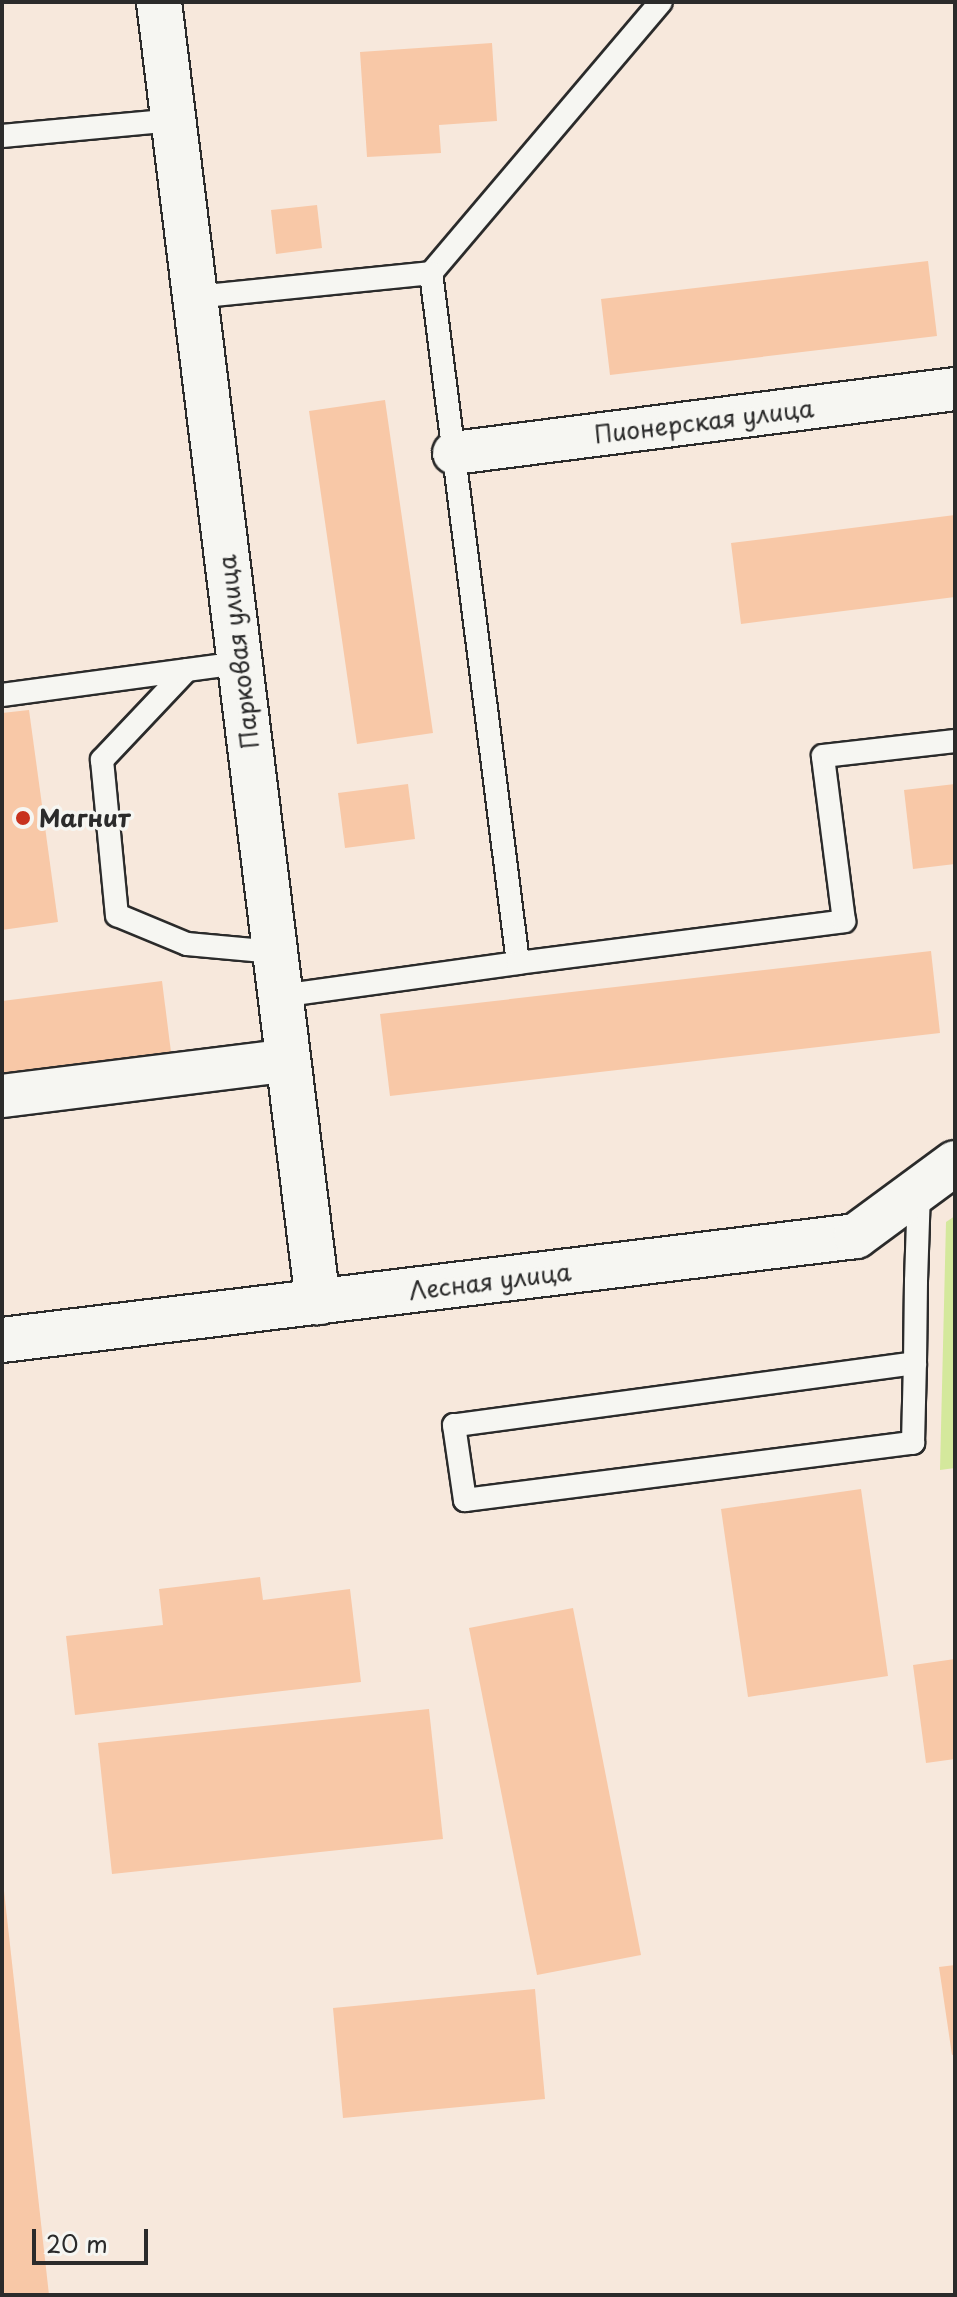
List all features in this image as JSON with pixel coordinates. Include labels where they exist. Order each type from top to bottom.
[{"type":"street","name":"Парковая улица","points":[[159,2],[318,1302]]},
{"type":"street","name":"Пионерская улица","points":[[454,453],[955,389]]},
{"type":"street","points":[[2,1096],[289,1060]]},
{"type":"street","name":"Лесная улица","points":[[2,1340],[856,1236],[955,1163]]},
{"type":"lane","points":[[195,297],[431,273],[661,2]]},
{"type":"lane","points":[[2,136],[173,120]]},
{"type":"lane","points":[[431,273],[518,963]]},
{"type":"lane","points":[[2,695],[240,663]]},
{"type":"lane","points":[[187,670],[102,760],[117,915],[187,944],[275,952]]},
{"type":"lane","points":[[281,996],[844,921],[823,756],[955,741]]},
{"type":"lane","points":[[915,1363],[454,1425],[465,1500],[913,1443],[915,1363],[919,1190]]},
{"type":"green space","points":[[955,1216],[955,1468],[940,1470],[946,1222]]},
{"type":"building","points":[[492,43],[497,121],[439,125],[441,153],[367,157],[360,52]]},
{"type":"building","points":[[317,205],[322,248],[276,254],[271,210]]},
{"type":"building","points":[[928,261],[937,336],[610,375],[601,299]]},
{"type":"building","points":[[385,400],[433,733],[357,744],[309,411]]},
{"type":"building","points":[[955,515],[955,597],[741,624],[731,543]]},
{"type":"building","name":"Магнит","points":[[29,710],[58,922],[2,930],[2,713]]},
{"type":"building","points":[[408,784],[415,839],[345,848],[338,793]]},
{"type":"building","points":[[955,784],[955,864],[913,869],[904,790]]},
{"type":"building","points":[[931,951],[940,1033],[390,1096],[380,1014]]},
{"type":"building","points":[[162,981],[172,1060],[2,1082],[2,1001]]},
{"type":"building","points":[[861,1489],[888,1676],[748,1697],[721,1509]]},
{"type":"building","points":[[260,1577],[263,1600],[350,1589],[361,1682],[75,1715],[66,1636],[163,1625],[159,1589]]},
{"type":"building","points":[[573,1608],[641,1955],[537,1975],[469,1628]]},
{"type":"building","points":[[955,1659],[955,1759],[926,1763],[913,1665]]},
{"type":"building","points":[[429,1709],[443,1839],[112,1874],[98,1743]]},
{"type":"building","points":[[4,1891],[49,2295],[2,2295]]},
{"type":"building","points":[[955,1965],[955,2054],[952,2055],[939,1967]]},
{"type":"building","points":[[535,1989],[545,2099],[343,2118],[333,2008]]},
{"type":"place","name":"Магнит","points":[[23,818]]}]
